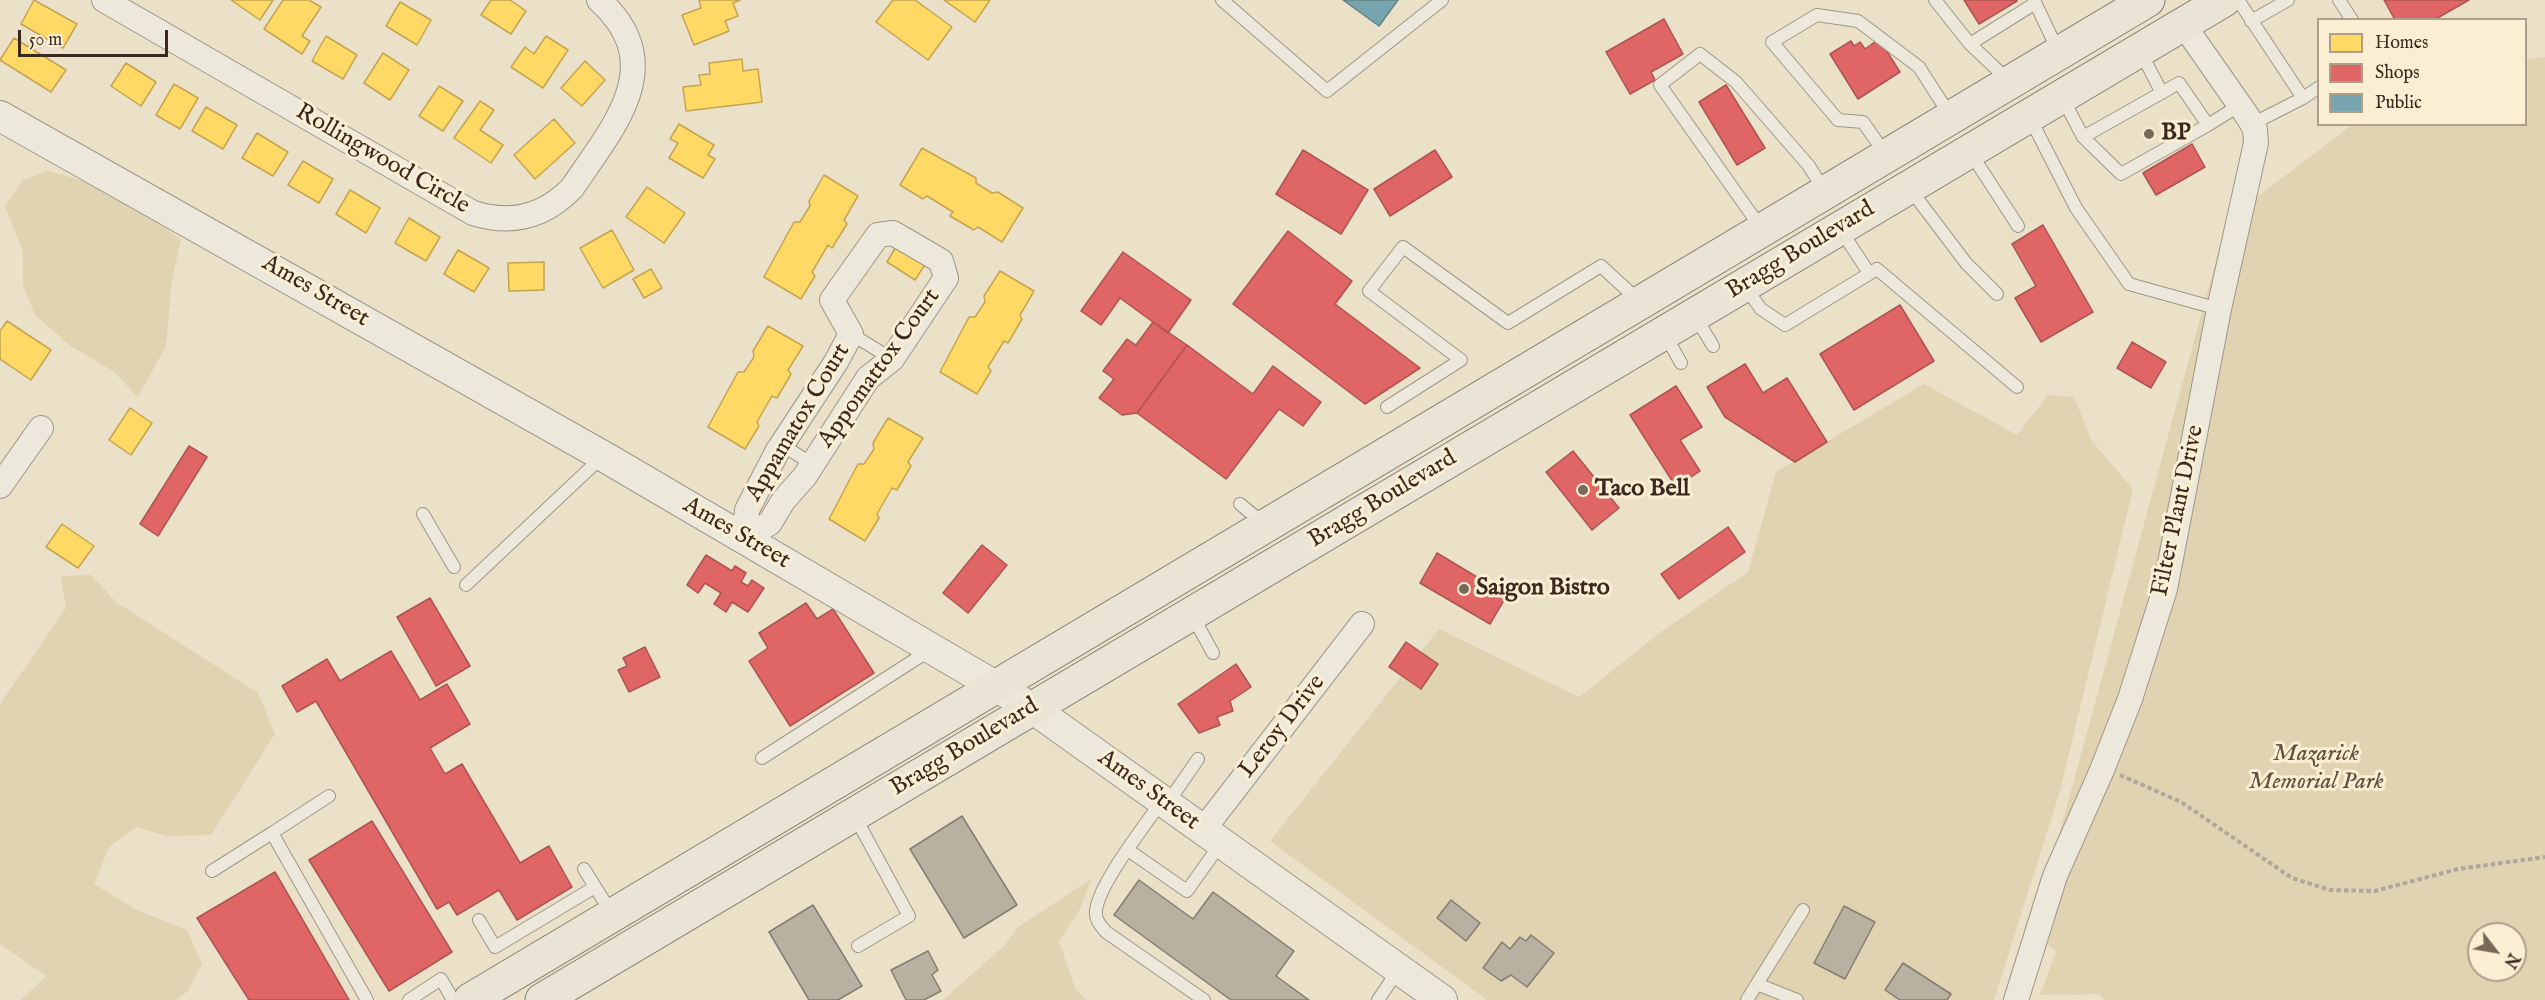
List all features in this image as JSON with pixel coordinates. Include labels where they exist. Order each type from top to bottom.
[{"type":"main road","name":"Bragg Boulevard","points":[[470,1000],[2148,0]]},
{"type":"main road","name":"Bragg Boulevard","points":[[542,1000],[2140,50],[2174,12],[2224,0]]},
{"type":"main road","points":[[1972,149],[1990,120],[2150,22],[2174,12]]},
{"type":"street","name":"Rollingwood Circle","points":[[104,0],[473,213],[499,219],[520,218],[539,213],[563,198],[624,109],[633,82],[631,55],[622,29],[615,17],[599,0]]},
{"type":"street","points":[[2174,12],[2246,114]]},
{"type":"street","name":"Filter Plant Drive","points":[[2016,1000],[2055,876],[2102,770],[2130,699],[2165,589],[2219,309],[2256,143],[2255,129],[2246,114]]},
{"type":"street","name":"Ames Street","points":[[0,116],[603,456],[1032,708],[1442,1000]]},
{"type":"street","name":"Appamatox Court","points":[[744,538],[747,510],[782,445],[836,362],[851,334],[832,300],[878,235],[893,233],[941,261],[946,279]]},
{"type":"street","name":"Appomattox Court","points":[[744,538],[770,523],[868,378],[892,359],[946,279]]},
{"type":"street","points":[[0,486],[40,428]]},
{"type":"street","name":"Leroy Drive","points":[[1212,836],[1362,624]]},
{"type":"lane","points":[[1222,0],[1327,91],[1442,0]]},
{"type":"lane","points":[[1935,0],[1970,44],[2010,82]]},
{"type":"lane","points":[[2238,0],[2303,98]]},
{"type":"lane","points":[[2252,21],[2288,0]]},
{"type":"lane","points":[[2339,0],[2351,18]]},
{"type":"lane","points":[[1970,44],[2034,2],[2059,53]]},
{"type":"lane","points":[[1887,156],[1863,122],[1838,120],[1772,42],[1817,15],[1858,21],[1919,67],[1951,118]]},
{"type":"lane","points":[[2140,50],[2162,93]]},
{"type":"lane","points":[[1763,230],[1660,85],[1700,54],[1736,82],[1809,166],[1826,193]]},
{"type":"lane","points":[[2084,137],[2180,83],[2208,125]]},
{"type":"lane","points":[[2061,96],[2084,137],[2121,174],[2208,125],[2303,98],[2317,89]]},
{"type":"lane","points":[[2029,116],[2076,208],[2129,284],[2219,309]]},
{"type":"lane","points":[[1972,149],[2018,226]]},
{"type":"lane","points":[[1908,187],[1965,263],[1997,294]]},
{"type":"lane","points":[[1839,228],[1869,273]]},
{"type":"lane","points":[[1387,407],[1461,360],[1369,291],[1403,247],[1508,323],[1601,266],[1641,303]]},
{"type":"lane","points":[[1744,285],[1761,309],[1785,325],[1877,269],[2017,387]]},
{"type":"lane","points":[[1694,315],[1713,346]]},
{"type":"lane","points":[[1664,333],[1681,363]]},
{"type":"lane","points":[[851,334],[892,359]]},
{"type":"lane","points":[[782,445],[812,464]]},
{"type":"lane","points":[[466,585],[603,456]]},
{"type":"lane","points":[[1240,504],[1267,526]]},
{"type":"lane","points":[[423,514],[454,567]]},
{"type":"lane","points":[[1191,614],[1213,654]]},
{"type":"lane","points":[[762,758],[932,648]]},
{"type":"lane","points":[[1198,759],[1111,875],[1096,911],[1097,922],[1106,932],[1204,1000]]},
{"type":"lane","points":[[212,871],[329,796]]},
{"type":"lane","points":[[853,814],[909,916],[858,945]]},
{"type":"lane","points":[[272,833],[367,1000]]},
{"type":"lane","points":[[1128,850],[1187,891],[1212,836]]},
{"type":"lane","points":[[584,869],[613,916]]},
{"type":"lane","points":[[479,920],[495,946],[595,887]]},
{"type":"lane","points":[[1747,1000],[1803,910]]},
{"type":"lane","points":[[1378,1000],[1399,969]]},
{"type":"lane","points":[[409,1000],[441,980],[453,1000]]},
{"type":"lane","points":[[1757,984],[1797,1000]]},
{"type":"path","points":[[2102,770],[2123,776],[2181,802],[2292,878],[2330,890],[2375,891],[2458,869],[2545,857]]},
{"type":"green space","name":"Mazarick Memorial Park","points":[[2545,57],[2545,1000],[2105,1000],[2099,994],[2040,995],[2056,952],[2033,930],[2227,220],[2351,126],[2527,126],[2527,59]]},
{"type":"green space","points":[[48,171],[107,187],[181,239],[172,279],[166,346],[138,397],[113,371],[72,347],[35,315],[23,285],[23,252],[5,206],[23,180]]},
{"type":"green space","points":[[1924,384],[2017,435],[2048,395],[2074,397],[2092,441],[2133,489],[2060,791],[1994,1000],[1487,1000],[1270,841],[1439,629],[1579,697],[1661,632],[1748,572],[1776,472]]},
{"type":"green space","points":[[91,575],[116,602],[258,693],[275,734],[211,835],[166,836],[137,827],[109,847],[94,884],[135,909],[187,930],[202,964],[188,991],[176,1000],[21,1000],[46,976],[0,944],[0,704],[66,608],[61,576]]},
{"type":"green space","points":[[1091,879],[1080,909],[1059,941],[1075,988],[1086,1000],[943,1000],[1004,946],[1018,927]]},
{"type":"building: Homes","points":[[34,0],[77,24],[63,48],[21,24]]},
{"type":"building: Homes","points":[[231,0],[273,0],[260,20]]},
{"type":"building: Homes","points":[[283,0],[309,0],[321,7],[302,36],[310,41],[302,54],[264,29]]},
{"type":"building: Homes","points":[[491,0],[510,0],[526,11],[511,34],[481,15]]},
{"type":"building: Homes","points":[[699,0],[740,0],[733,3],[738,16],[725,21],[729,31],[694,45],[682,15],[701,8]]},
{"type":"building: Homes","points":[[893,0],[915,0],[952,27],[928,60],[876,22]]},
{"type":"building: Homes","points":[[944,0],[990,0],[975,22]]},
{"type":"building: Homes","points":[[400,2],[431,20],[417,45],[386,26]]},
{"type":"building: Homes","points":[[326,36],[357,55],[343,79],[312,61]]},
{"type":"building: Homes","points":[[546,36],[568,50],[543,88],[511,67],[525,47],[534,54]]},
{"type":"building: Homes","points":[[14,38],[66,70],[51,92],[0,60]]},
{"type":"building: Homes","points":[[383,53],[409,70],[390,100],[364,83]]},
{"type":"building: Homes","points":[[742,59],[743,71],[758,69],[762,102],[686,111],[683,87],[701,85],[699,75],[710,74],[709,63]]},
{"type":"building: Homes","points":[[585,61],[605,80],[582,106],[561,88]]},
{"type":"building: Homes","points":[[126,63],[156,82],[141,106],[111,86]]},
{"type":"building: Homes","points":[[174,84],[198,98],[180,129],[156,115]]},
{"type":"building: Homes","points":[[439,86],[463,101],[443,131],[419,116]]},
{"type":"building: Homes","points":[[480,101],[494,110],[480,130],[503,145],[491,163],[454,138]]},
{"type":"building: Homes","points":[[206,107],[237,125],[223,149],[192,131]]},
{"type":"building: Homes","points":[[554,119],[575,143],[535,179],[514,155]]},
{"type":"building: Homes","points":[[679,124],[714,145],[708,155],[715,159],[703,178],[669,158],[678,143],[670,139]]},
{"type":"building: Homes","points":[[257,133],[288,152],[273,176],[242,158]]},
{"type":"building: Homes","points":[[922,148],[976,178],[976,183],[992,193],[998,192],[1023,208],[1002,242],[978,227],[974,230],[950,216],[953,212],[927,196],[923,199],[900,185]]},
{"type":"building: Homes","points":[[303,161],[333,179],[319,203],[288,185]]},
{"type":"building: Homes","points":[[824,175],[858,196],[844,220],[847,224],[832,248],[828,245],[812,272],[815,276],[801,299],[764,277],[794,222],[800,222],[810,206],[809,201]]},
{"type":"building: Homes","points":[[647,187],[685,213],[664,243],[626,217]]},
{"type":"building: Homes","points":[[350,190],[380,208],[366,233],[336,214]]},
{"type":"building: Homes","points":[[409,218],[440,237],[426,261],[395,243]]},
{"type":"building: Homes","points":[[612,230],[634,270],[603,288],[580,248]]},
{"type":"building: Homes","points":[[897,245],[926,263],[915,280],[887,262]]},
{"type":"building: Homes","points":[[458,250],[489,268],[474,292],[444,274]]},
{"type":"building: Homes","points":[[544,262],[544,290],[509,291],[508,263]]},
{"type":"building: Homes","points":[[651,269],[662,288],[644,298],[633,279]]},
{"type":"building: Homes","points":[[1000,271],[1034,291],[1008,343],[1004,341],[988,367],[991,371],[977,394],[940,372],[969,317],[975,317],[985,302],[984,296]]},
{"type":"building: Homes","points":[[7,321],[51,350],[31,380],[0,359],[0,331]]},
{"type":"building: Homes","points":[[768,326],[803,346],[788,370],[791,374],[777,398],[772,396],[757,422],[759,426],[745,449],[708,427],[738,372],[744,372],[754,357],[753,351]]},
{"type":"building: Homes","points":[[130,408],[152,423],[131,455],[109,440]]},
{"type":"building: Homes","points":[[888,418],[923,438],[908,462],[911,466],[897,490],[892,488],[877,514],[879,518],[865,541],[829,519],[858,464],[864,464],[874,449],[873,443]]},
{"type":"building: Homes","points":[[62,524],[94,546],[78,568],[46,547]]},
{"type":"building: Shops","points":[[1964,0],[2017,0],[2017,1],[1979,24]]},
{"type":"building: Shops","points":[[2384,0],[2469,0],[2438,18],[2394,18]]},
{"type":"building: Shops","points":[[1664,19],[1683,54],[1651,72],[1655,80],[1630,94],[1606,52]]},
{"type":"building: Shops","points":[[1879,39],[1900,72],[1858,99],[1830,54],[1851,41],[1854,46],[1860,42],[1865,49]]},
{"type":"building: Shops","points":[[1726,85],[1765,148],[1737,165],[1699,102]]},
{"type":"building: Shops","points":[[2192,144],[2205,167],[2156,195],[2143,173]]},
{"type":"building: Shops","points":[[1303,150],[1368,190],[1341,234],[1276,194]]},
{"type":"building: Shops","points":[[1435,150],[1452,177],[1390,216],[1374,189]]},
{"type":"building: Shops","points":[[2043,225],[2093,312],[2041,342],[2015,298],[2036,286],[2012,244]]},
{"type":"building: Shops","points":[[1288,231],[1352,281],[1335,304],[1420,368],[1365,404],[1233,304]]},
{"type":"building: Shops","points":[[1123,252],[1191,300],[1168,333],[1120,298],[1101,325],[1081,311]]},
{"type":"building: Shops","points":[[1900,305],[1934,361],[1854,410],[1820,354]]},
{"type":"building: Shops","points":[[1153,322],[1187,345],[1137,413],[1122,415],[1099,398],[1114,379],[1103,371],[1127,339],[1136,345]]},
{"type":"building: Shops","points":[[2132,342],[2166,362],[2151,388],[2117,368]]},
{"type":"building: Shops","points":[[1187,345],[1253,394],[1273,366],[1321,402],[1303,426],[1279,409],[1226,479],[1137,413]]},
{"type":"building: Shops","points":[[1745,364],[1763,393],[1787,378],[1827,442],[1795,462],[1725,417],[1707,387]]},
{"type":"building: Shops","points":[[1676,386],[1702,427],[1680,440],[1700,471],[1676,487],[1630,415]]},
{"type":"building: Shops","points":[[189,446],[207,457],[158,536],[140,524]]},
{"type":"building: Shops","name":"Taco Bell","points":[[1573,451],[1619,508],[1592,530],[1546,472]]},
{"type":"building: Shops","points":[[1728,527],[1745,552],[1679,599],[1661,574]]},
{"type":"building: Shops","points":[[982,545],[1007,565],[968,613],[943,593]]},
{"type":"building: Shops","name":"Saigon Bistro","points":[[1437,553],[1507,595],[1490,624],[1420,583]]},
{"type":"building: Shops","points":[[706,555],[732,571],[735,566],[746,573],[741,582],[748,586],[752,580],[764,588],[748,612],[732,602],[726,612],[714,604],[721,593],[705,583],[698,593],[687,585]]},
{"type":"building: Shops","points":[[430,598],[470,666],[436,686],[397,617]]},
{"type":"building: Shops","points":[[806,603],[817,619],[833,609],[874,673],[790,726],[749,661],[768,648],[759,633]]},
{"type":"building: Shops","points":[[1406,642],[1438,664],[1421,689],[1389,667]]},
{"type":"building: Shops","points":[[645,647],[660,677],[629,692],[618,670],[627,666],[623,658]]},
{"type":"building: Shops","points":[[391,651],[420,700],[447,684],[470,724],[430,748],[445,774],[462,764],[520,863],[549,846],[572,887],[517,920],[499,890],[457,915],[449,902],[437,909],[316,701],[297,712],[282,686],[327,659],[340,681]]},
{"type":"building: Shops","points":[[1236,664],[1251,687],[1230,701],[1233,711],[1217,717],[1220,725],[1199,733],[1178,704]]},
{"type":"building: Shops","points":[[372,821],[452,952],[389,991],[309,860]]},
{"type":"building: Shops","points":[[275,872],[349,1000],[249,1000],[197,918]]},
{"type":"building: Public","points":[[1343,0],[1398,0],[1379,26]]},
{"type":"building: Other","points":[[962,816],[1017,905],[964,938],[910,849]]},
{"type":"building: Other","points":[[1139,880],[1193,919],[1213,892],[1294,951],[1276,976],[1309,1000],[1231,1000],[1114,915]]},
{"type":"building: Other","points":[[1451,900],[1480,923],[1466,941],[1437,918]]},
{"type":"building: Other","points":[[813,905],[862,986],[838,1000],[809,1000],[769,932]]},
{"type":"building: Other","points":[[1844,906],[1875,922],[1845,979],[1814,963]]},
{"type":"building: Other","points":[[1531,935],[1554,953],[1527,987],[1511,975],[1501,981],[1483,968],[1502,942],[1510,949],[1520,937],[1526,941]]},
{"type":"building: Other","points":[[928,951],[938,970],[932,975],[941,991],[924,1000],[906,1000],[891,970]]},
{"type":"building: Other","points":[[1903,963],[1951,994],[1947,1000],[1900,1000],[1885,990]]},
{"type":"place","name":"BP","points":[[2149,134]]},
{"type":"place","name":"Taco Bell","points":[[1583,490]]},
{"type":"place","name":"Saigon Bistro","points":[[1464,589]]}]
